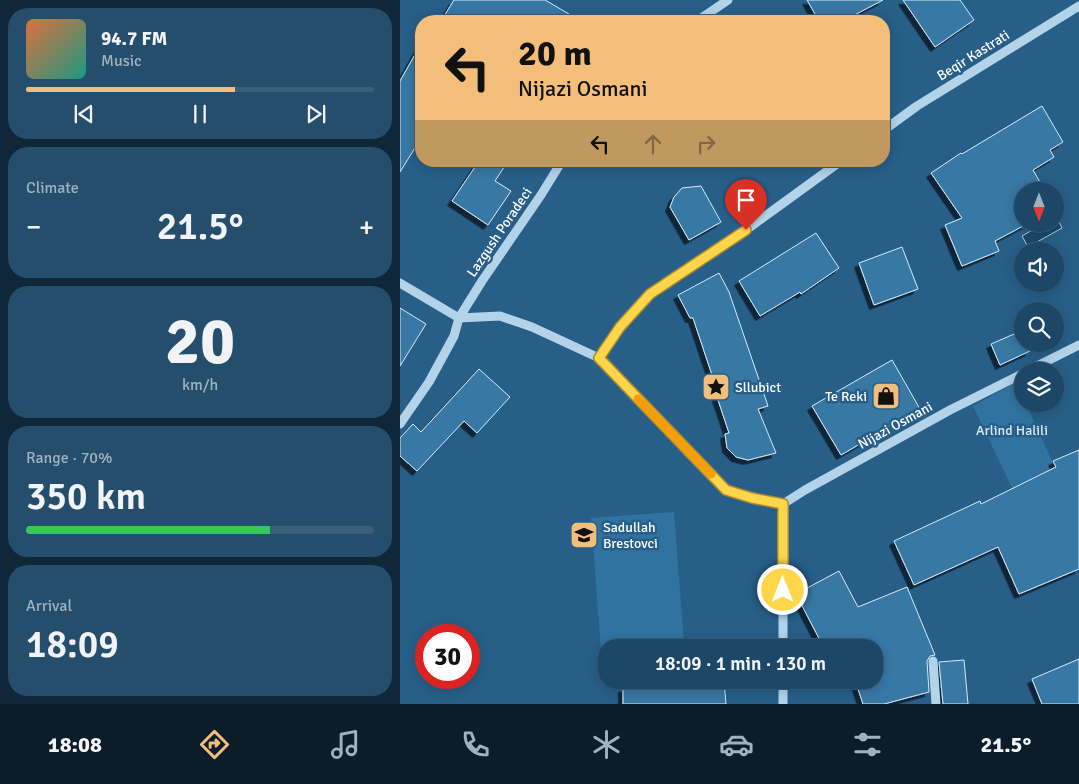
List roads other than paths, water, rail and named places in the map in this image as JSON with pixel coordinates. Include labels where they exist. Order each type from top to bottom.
[{"type":"street","points":[[706,15],[728,0]]},
{"type":"street","name":"Beqir Kastrati","points":[[890,126],[917,106],[1079,6]]},
{"type":"street","name":"Lazgush Poradeci","points":[[400,424],[429,382],[454,336],[460,318],[482,281],[541,196],[558,167]]},
{"type":"street","points":[[599,358],[620,327],[650,294],[746,230],[833,167]]},
{"type":"street","points":[[400,283],[460,318],[500,316],[532,327],[599,358],[726,490],[752,498],[783,504],[783,639]]},
{"type":"street","points":[[1045,362],[1079,345]]},
{"type":"street","name":"Nijazi Osmani","points":[[783,504],[950,410],[1014,378]]},
{"type":"street","points":[[933,661],[936,704]]},
{"type":"street","points":[[783,689],[783,704]]},
{"type":"place","name":"Sllubict","points":[[716,387]]},
{"type":"place","name":"Te Reki","points":[[886,396]]},
{"type":"place","name":"Sadullah Brestovci","points":[[584,535]]},
{"type":"park label","name":"Arlind Halili","points":[[1012,430]]}]
